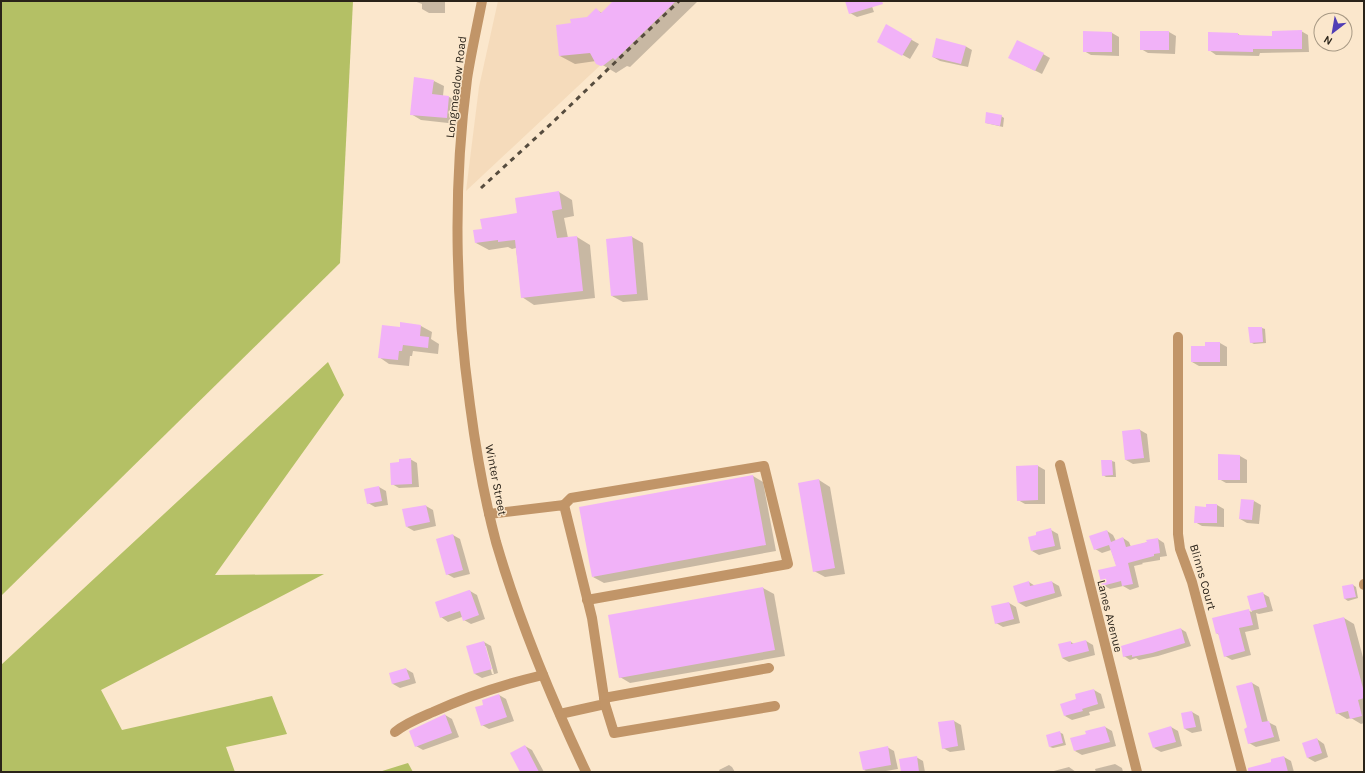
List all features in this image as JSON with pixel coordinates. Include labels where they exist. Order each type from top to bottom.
[{"type":"street","name":"Longmeadow Road","points":[[459,177],[467,80],[482,1]]},
{"type":"street","name":"Winter Street","points":[[459,177],[457,247],[460,320],[474,433],[489,514],[496,542],[512,591],[543,675],[586,772]]},
{"type":"street","name":"Blinns Court","points":[[1178,337],[1178,534],[1180,549],[1192,582],[1242,772]]},
{"type":"street","name":"Lanes Avenue","points":[[1060,465],[1137,772]]},
{"type":"street","points":[[489,514],[564,506],[571,498],[764,466],[788,564],[588,600]]},
{"type":"street","points":[[564,506],[592,618],[605,701],[614,733],[775,706]]},
{"type":"street","points":[[560,714],[605,701],[769,668]]},
{"type":"street","points":[[395,732],[404,724],[447,705],[508,683],[543,675]]},
{"type":"shaded area","points":[[498,1],[669,1],[466,191],[479,87]]},
{"type":"green space","points":[[1,1],[353,1],[340,263],[1,596]]},
{"type":"green space","points":[[328,362],[344,395],[215,575],[324,574],[101,690],[122,730],[272,696],[287,734],[226,747],[235,772],[1,772],[1,665]]},
{"type":"green space","points":[[408,763],[413,772],[379,772]]},
{"type":"building","points":[[613,1],[676,1],[615,60],[613,58],[601,66],[596,64],[590,53],[559,56],[556,25],[571,23],[570,19],[587,17],[596,8],[601,13]]},
{"type":"building","points":[[845,1],[882,1],[883,4],[849,14]]},
{"type":"building","points":[[886,24],[912,39],[902,56],[877,42]]},
{"type":"building","points":[[1302,30],[1302,49],[1253,49],[1253,52],[1208,51],[1208,32],[1272,36],[1272,31]]},
{"type":"building","points":[[1083,31],[1112,32],[1112,52],[1083,52]]},
{"type":"building","points":[[1140,31],[1169,31],[1169,50],[1140,50]]},
{"type":"building","points":[[936,38],[966,46],[961,64],[932,57]]},
{"type":"building","points":[[1017,40],[1044,53],[1035,71],[1008,58]]},
{"type":"building","points":[[414,77],[434,80],[432,94],[449,96],[447,118],[410,115]]},
{"type":"building","points":[[986,112],[1002,115],[1000,126],[985,123]]},
{"type":"building","points":[[559,191],[562,209],[552,211],[557,238],[577,236],[583,291],[521,298],[515,240],[498,242],[498,240],[475,243],[473,230],[482,229],[480,219],[517,213],[515,198]]},
{"type":"building","points":[[632,236],[637,294],[611,296],[606,239]]},
{"type":"building","points":[[400,322],[421,325],[420,336],[429,337],[428,348],[403,345],[402,351],[399,351],[398,360],[378,358],[382,325],[400,327]]},
{"type":"building","points":[[1248,327],[1262,327],[1263,342],[1250,343]]},
{"type":"building","points":[[1205,342],[1220,342],[1220,362],[1191,362],[1191,346],[1205,346]]},
{"type":"building","points":[[1140,429],[1144,458],[1125,460],[1122,431]]},
{"type":"building","points":[[1218,454],[1240,455],[1240,480],[1218,480]]},
{"type":"building","points":[[411,458],[412,484],[391,485],[390,463],[399,462],[399,459]]},
{"type":"building","points":[[1101,460],[1112,460],[1113,475],[1102,476]]},
{"type":"building","points":[[1038,465],[1038,500],[1017,501],[1016,466]]},
{"type":"building","points":[[753,475],[766,545],[592,577],[579,507]]},
{"type":"building","points":[[819,479],[835,568],[813,572],[798,483]]},
{"type":"building","points":[[379,486],[382,501],[367,504],[364,489]]},
{"type":"building","points":[[1241,499],[1254,500],[1252,520],[1239,519]]},
{"type":"building","points":[[1206,504],[1217,504],[1217,523],[1194,523],[1195,506],[1206,507]]},
{"type":"building","points":[[426,505],[430,522],[406,527],[402,509]]},
{"type":"building","points":[[1051,528],[1055,546],[1031,551],[1028,537],[1036,535],[1036,532]]},
{"type":"building","points":[[1107,530],[1111,542],[1123,537],[1126,547],[1147,542],[1146,540],[1158,538],[1160,553],[1128,563],[1133,584],[1122,586],[1121,581],[1102,586],[1098,570],[1116,566],[1109,545],[1094,550],[1089,536]]},
{"type":"building","points":[[453,534],[463,570],[446,575],[436,539]]},
{"type":"building","points":[[1029,581],[1030,586],[1052,581],[1055,593],[1018,603],[1013,586]]},
{"type":"building","points":[[1353,584],[1356,597],[1344,599],[1342,586]]},
{"type":"building","points":[[763,587],[775,650],[619,678],[608,615]]},
{"type":"building","points":[[469,590],[479,615],[463,621],[460,611],[440,618],[435,602]]},
{"type":"building","points":[[1263,592],[1267,607],[1251,611],[1247,596]]},
{"type":"building","points":[[1009,602],[1014,619],[995,624],[991,606]]},
{"type":"building","points":[[1249,609],[1253,625],[1239,628],[1245,651],[1224,657],[1218,633],[1216,634],[1212,618]]},
{"type":"building","points":[[1344,617],[1364,692],[1364,698],[1358,700],[1362,716],[1350,719],[1348,711],[1336,714],[1313,625]]},
{"type":"building","points":[[1181,628],[1185,643],[1152,653],[1132,657],[1132,655],[1123,657],[1121,646]]},
{"type":"building","points":[[1086,640],[1089,651],[1062,658],[1058,644],[1071,641],[1071,644]]},
{"type":"building","points":[[484,641],[492,669],[474,674],[466,646]]},
{"type":"building","points":[[406,668],[410,679],[392,684],[389,673]]},
{"type":"building","points":[[1252,682],[1262,722],[1269,721],[1274,737],[1248,744],[1244,729],[1247,727],[1236,686]]},
{"type":"building","points":[[1094,689],[1098,704],[1082,709],[1083,711],[1064,716],[1060,704],[1076,699],[1075,694]]},
{"type":"building","points":[[499,694],[507,717],[481,726],[475,707],[483,705],[482,700]]},
{"type":"building","points":[[1192,711],[1196,727],[1184,729],[1181,713]]},
{"type":"building","points":[[445,714],[452,733],[415,747],[409,731]]},
{"type":"building","points":[[954,720],[958,746],[942,749],[938,722]]},
{"type":"building","points":[[1105,726],[1110,742],[1074,751],[1070,738],[1086,734],[1085,731]]},
{"type":"building","points":[[1171,726],[1176,742],[1153,748],[1148,733]]},
{"type":"building","points":[[1060,731],[1063,743],[1049,747],[1046,735]]},
{"type":"building","points":[[1317,738],[1322,753],[1307,758],[1302,743]]},
{"type":"building","points":[[525,745],[539,772],[520,772],[510,753]]},
{"type":"building","points":[[888,746],[891,765],[863,770],[859,752]]},
{"type":"building","points":[[917,756],[919,772],[901,772],[899,759]]},
{"type":"building","points":[[1284,756],[1288,772],[1248,772],[1248,768],[1271,762],[1271,759]]},
{"type":"railway","points":[[481,188],[553,122],[679,1]]}]
